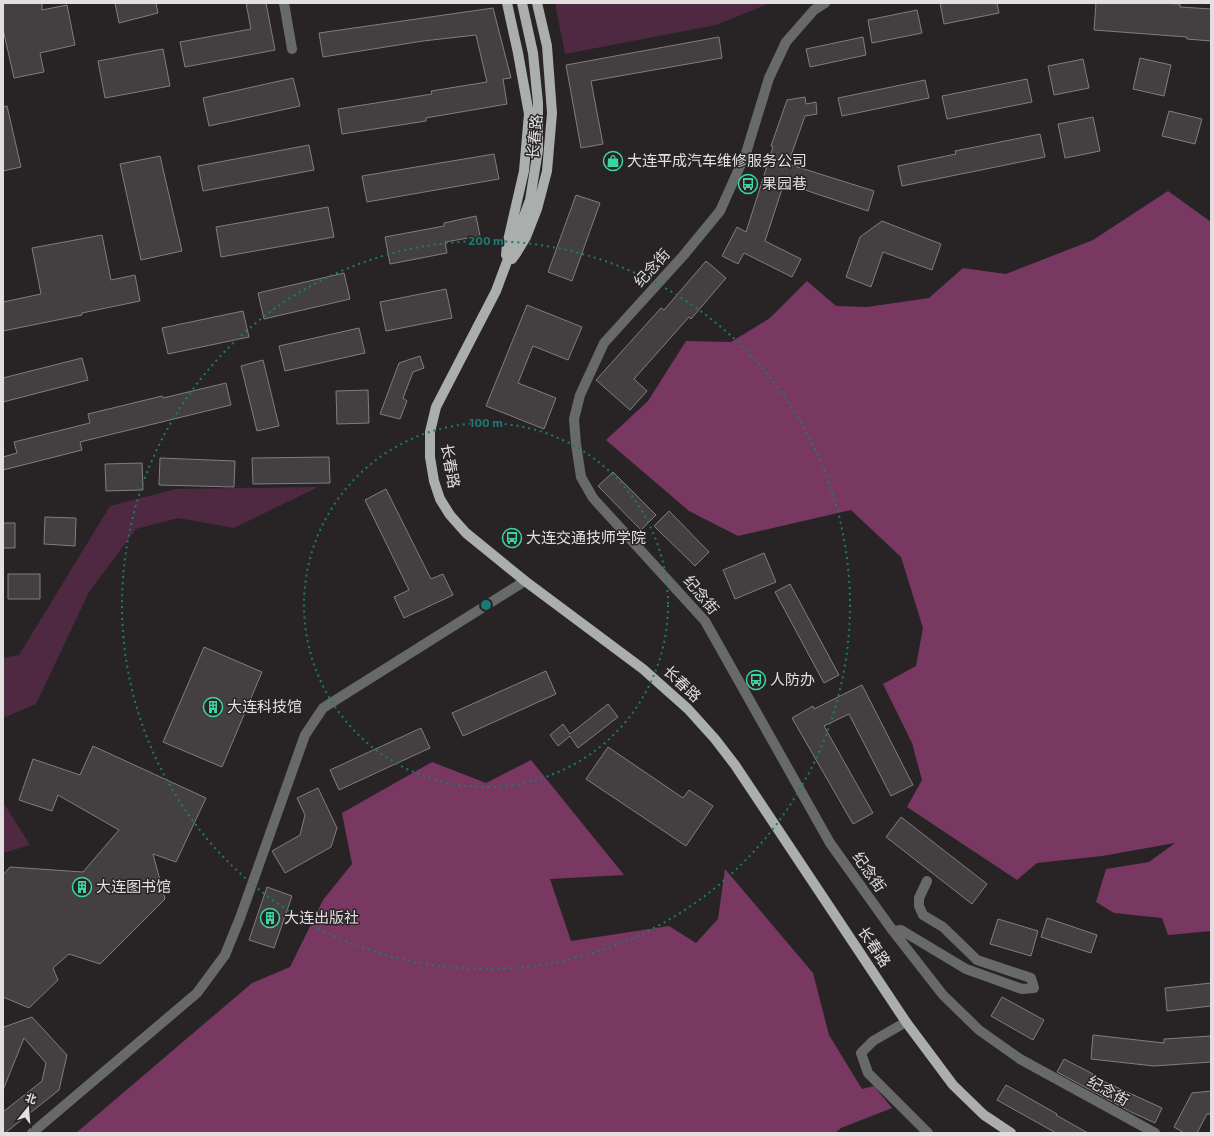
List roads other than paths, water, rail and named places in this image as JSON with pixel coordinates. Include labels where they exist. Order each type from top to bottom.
[{"type":"main road","name":"长春路","points":[[506,264],[507,245],[524,171],[528,114],[518,53],[507,3]]},
{"type":"main road","name":"长春路","points":[[522,3],[533,53],[538,103],[538,150],[530,200],[506,264],[486,310],[436,407],[430,432],[430,457],[434,481],[440,499],[450,515],[466,533],[525,581],[643,669],[688,709],[715,739],[759,800],[906,1022],[954,1085],[984,1115],[1011,1133]]},
{"type":"main road","name":"长春路","points":[[506,264],[517,252],[526,237],[538,209],[547,171],[552,113],[547,46],[537,3]]},
{"type":"street","points":[[284,3],[292,49]]},
{"type":"street","name":"纪念街","points":[[824,3],[814,10],[786,42],[769,78],[746,153],[720,211],[683,256],[604,343],[580,395],[574,419],[576,444],[582,477],[593,498],[705,621],[830,842],[893,931],[943,995],[979,1030],[1020,1059],[1155,1133]]},
{"type":"street","points":[[32,1133],[197,993],[225,955],[240,918],[305,735],[323,708],[525,581]]},
{"type":"street","points":[[893,931],[901,930],[966,968],[1022,988],[1034,988],[1031,978],[977,960],[943,927],[923,915],[919,906],[919,898],[927,881]]},
{"type":"street","points":[[906,1022],[873,1041],[862,1053],[868,1073],[928,1133]]},
{"type":"place","name":"大连平成汽车维修服务公司","points":[[613,161]]},
{"type":"place","name":"果园巷","points":[[748,184]]},
{"type":"place","name":"大连交通技师学院","points":[[512,538]]},
{"type":"place","name":"人防办","points":[[756,680]]},
{"type":"place","name":"大连科技馆","points":[[213,707]]},
{"type":"place","name":"大连图书馆","points":[[82,887]]},
{"type":"place","name":"大连出版社","points":[[270,918]]}]
